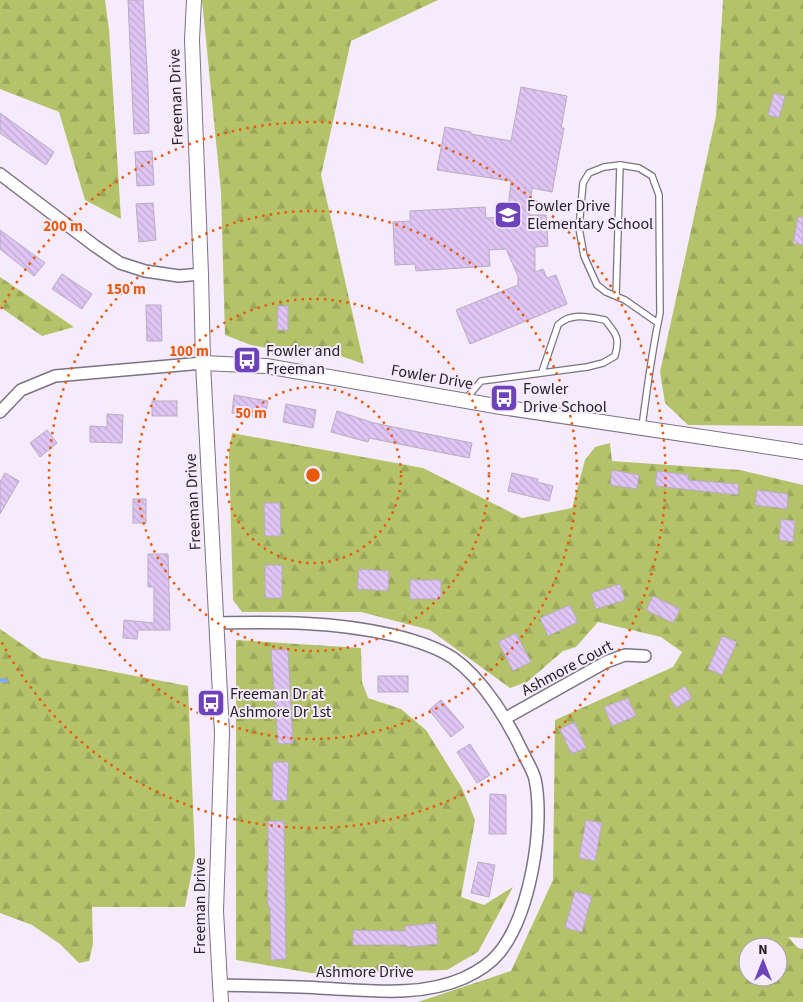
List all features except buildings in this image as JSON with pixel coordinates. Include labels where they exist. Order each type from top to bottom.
[{"type":"street","name":"Freeman Drive","points":[[194,0],[192,40],[203,363],[222,733],[216,911],[221,1002]]},
{"type":"street","points":[[0,174],[120,263],[144,271],[179,276],[201,274]]},
{"type":"street","points":[[0,412],[21,390],[55,376],[203,363]]},
{"type":"street","name":"Fowler Drive","points":[[203,363],[266,366],[465,401],[803,452]]},
{"type":"street","name":"Ashmore Drive","points":[[216,623],[295,622],[366,629],[418,641],[454,659],[472,676],[506,718],[534,776],[538,798],[536,848],[526,895],[512,934],[499,954],[481,969],[463,978],[437,986],[399,991],[219,985]]},
{"type":"street","name":"Ashmore Court","points":[[506,718],[606,662],[625,655],[645,656]]},
{"type":"lane","points":[[616,296],[620,165]]},
{"type":"lane","points":[[642,429],[652,349],[658,323],[660,313],[659,195],[652,176],[639,168],[620,165],[604,167],[589,173],[583,183],[579,228],[584,256],[592,277],[597,285],[606,292],[625,300],[658,323]]},
{"type":"lane","points":[[465,401],[481,381],[603,364],[615,356],[618,343],[615,332],[605,320],[580,316],[564,320],[558,325],[542,372]]},
{"type":"green space","points":[[0,0],[105,0],[109,29],[121,219],[85,200],[59,112],[0,89]]},
{"type":"green space","points":[[202,0],[438,0],[351,41],[321,175],[364,364],[323,350],[288,352],[251,345],[225,335],[221,192]]},
{"type":"green space","points":[[723,0],[803,0],[803,426],[688,425],[665,403],[660,372],[716,116]]},
{"type":"green space","points":[[0,277],[74,327],[42,336],[0,307]]},
{"type":"green space","points":[[232,433],[423,468],[522,518],[572,508],[585,460],[595,447],[610,443],[612,461],[740,470],[803,485],[803,938],[788,937],[798,948],[803,949],[803,1002],[418,1002],[511,971],[553,880],[555,720],[673,667],[682,652],[661,637],[598,622],[576,647],[563,651],[527,682],[510,688],[430,630],[361,612],[242,612],[233,600],[229,453]]},
{"type":"green space","points":[[0,629],[42,658],[188,686],[195,855],[185,907],[92,907],[93,944],[89,961],[79,963],[60,944],[32,925],[0,913]]},
{"type":"green space","points":[[236,640],[361,648],[362,682],[368,698],[401,709],[426,730],[462,788],[475,820],[461,897],[484,905],[513,887],[478,952],[447,970],[311,973],[236,960]]},
{"type":"waterway","points":[[0,680],[6,681]]},
{"type":"place","name":"Fowler Drive Elementary School","points":[[508,215]]},
{"type":"place","name":"Fowler and Freeman","points":[[247,360]]},
{"type":"place","name":"Fowler Drive School","points":[[504,398]]},
{"type":"place","name":"Freeman Dr at Ashmore Dr 1st","points":[[211,703]]}]
